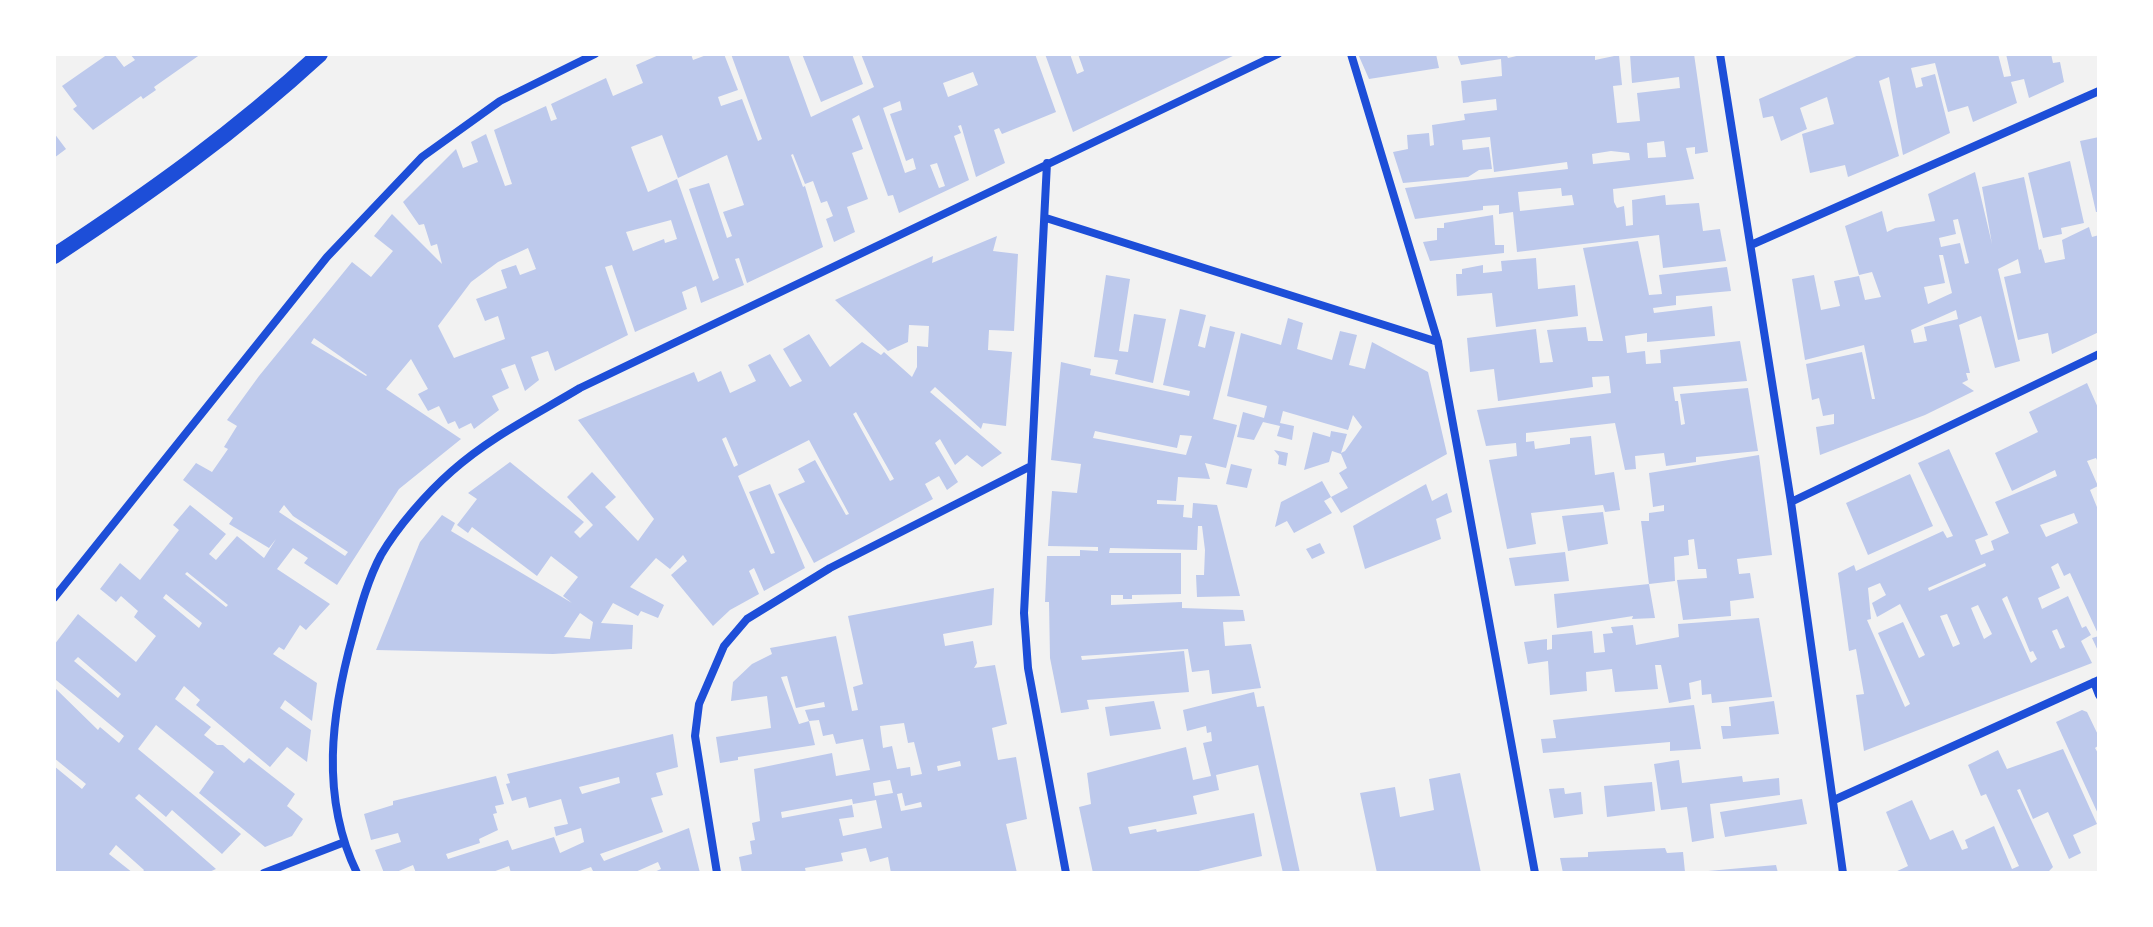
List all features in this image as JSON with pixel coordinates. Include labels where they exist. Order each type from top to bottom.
[{"type":"main road","points":[[54,256],[175,176],[252,117],[320,54]]},
{"type":"street","points":[[54,598],[327,257],[422,157],[500,101],[595,54]]},
{"type":"street","points":[[357,873],[342,843],[331,765],[335,697],[360,608],[381,555],[452,471],[503,433],[580,388],[1278,54]]},
{"type":"street","points":[[1351,54],[1438,342],[1535,873]]},
{"type":"street","points":[[1720,54],[1791,502],[1843,873]]},
{"type":"street","points":[[1751,245],[2099,91]]},
{"type":"street","points":[[1047,163],[1024,570],[1028,668],[1066,873]]},
{"type":"street","points":[[1046,218],[1438,342]]},
{"type":"street","points":[[1791,502],[2099,354]]},
{"type":"street","points":[[717,873],[695,736],[699,704],[724,646],[747,619],[830,568],[1029,467]]},
{"type":"street","points":[[1834,800],[2096,681],[2099,695]]},
{"type":"street","points":[[264,873],[342,843]]},
{"type":"building","points":[[108,54],[114,54],[124,67],[135,60],[130,54],[201,54],[154,87],[156,90],[143,99],[141,96],[93,130],[73,109],[77,106],[62,86]]},
{"type":"building","points":[[661,54],[691,54],[693,60],[709,54],[724,54],[738,90],[718,97],[721,106],[742,99],[758,141],[762,139],[731,54],[788,54],[811,117],[874,87],[861,54],[1035,54],[1056,112],[1002,134],[999,128],[994,130],[1005,163],[976,177],[961,125],[958,126],[961,133],[954,136],[969,180],[899,213],[893,195],[888,196],[859,115],[852,119],[863,149],[852,153],[868,199],[847,207],[855,232],[834,242],[826,219],[833,216],[827,201],[821,203],[813,181],[805,184],[791,155],[805,186],[823,247],[747,283],[739,258],[735,259],[744,285],[701,303],[696,286],[682,292],[687,309],[635,332],[612,265],[605,267],[628,335],[555,371],[548,351],[531,357],[539,380],[525,391],[515,364],[501,369],[509,388],[492,396],[499,410],[474,429],[471,423],[459,429],[455,421],[448,424],[439,406],[428,411],[418,394],[428,389],[411,359],[386,389],[461,439],[399,489],[337,585],[304,563],[308,558],[293,548],[277,569],[330,604],[306,630],[300,625],[284,650],[279,647],[273,654],[317,683],[312,721],[285,700],[280,708],[311,730],[307,762],[287,747],[270,767],[196,705],[200,700],[184,686],[175,699],[211,727],[204,735],[217,745],[223,745],[244,763],[249,758],[295,794],[287,806],[303,819],[292,836],[265,847],[199,793],[214,772],[156,725],[138,749],[241,834],[222,854],[172,810],[166,817],[139,794],[135,798],[216,869],[207,873],[142,873],[144,870],[116,845],[109,854],[133,873],[54,873],[54,766],[82,789],[86,784],[54,758],[54,687],[98,730],[100,727],[119,743],[124,736],[56,680],[54,682],[54,645],[78,614],[136,662],[156,636],[134,617],[138,611],[121,596],[116,602],[100,589],[120,563],[140,580],[179,530],[173,525],[190,505],[226,534],[209,554],[216,560],[237,536],[264,558],[276,539],[269,548],[229,524],[233,518],[183,480],[196,463],[212,472],[228,449],[224,447],[237,426],[227,420],[259,376],[352,262],[371,277],[393,251],[374,236],[392,214],[442,264],[437,244],[431,246],[424,224],[419,225],[403,202],[456,149],[463,168],[478,162],[471,142],[486,134],[505,186],[512,184],[494,130],[546,106],[551,121],[557,119],[551,104],[606,78],[613,96],[643,83],[636,65]],"holes":[[[973,72],[978,85],[948,97],[943,83]],[[900,101],[902,110],[890,114],[906,161],[913,158],[916,169],[905,173],[883,108]],[[662,135],[678,178],[727,155],[744,205],[723,212],[732,236],[727,238],[709,183],[689,189],[719,278],[713,281],[677,179],[648,192],[631,147]],[[937,163],[945,186],[939,188],[930,165]],[[671,220],[677,239],[665,243],[664,239],[633,251],[626,232]],[[528,248],[536,269],[520,275],[516,265],[501,270],[507,288],[476,299],[485,321],[498,316],[505,339],[454,358],[438,326],[471,282],[498,262]],[[314,338],[367,375],[311,343]],[[284,505],[293,516],[348,552],[345,556],[279,512]],[[187,572],[228,605],[226,607],[185,574]],[[166,594],[202,623],[199,628],[163,598]],[[78,657],[121,694],[118,698],[74,661]]]},
{"type":"building","points":[[802,54],[852,54],[863,84],[821,102]]},
{"type":"building","points":[[1045,54],[1070,54],[1077,74],[1084,71],[1078,54],[1237,54],[1073,132]]},
{"type":"building","points":[[1358,54],[1436,54],[1439,68],[1369,79]]},
{"type":"building","points":[[1457,54],[1506,54],[1508,58],[1525,54],[1595,54],[1595,60],[1619,55],[1622,85],[1613,86],[1617,123],[1640,121],[1637,93],[1680,88],[1679,77],[1632,83],[1630,54],[1694,54],[1708,152],[1695,154],[1695,147],[1686,148],[1694,179],[1613,189],[1614,202],[1617,208],[1624,206],[1626,226],[1633,225],[1632,200],[1665,195],[1666,205],[1699,203],[1703,231],[1720,229],[1726,261],[1663,268],[1659,235],[1517,252],[1513,212],[1499,214],[1499,205],[1415,219],[1405,188],[1568,169],[1567,162],[1494,172],[1490,137],[1462,140],[1463,150],[1489,147],[1492,169],[1479,170],[1468,177],[1403,183],[1393,152],[1408,149],[1407,135],[1429,133],[1430,146],[1434,145],[1432,125],[1465,120],[1464,114],[1497,110],[1496,99],[1463,103],[1461,81],[1502,76],[1501,59],[1461,65]],"holes":[[[1664,141],[1666,157],[1648,158],[1647,143]],[[1611,151],[1629,153],[1630,160],[1593,164],[1592,154]],[[1561,188],[1562,196],[1572,195],[1574,205],[1520,211],[1518,192]]]},
{"type":"building","points":[[1861,54],[1998,54],[2004,77],[2011,76],[2006,54],[2051,54],[2053,63],[2060,62],[2064,82],[2029,98],[2024,79],[2011,82],[2017,103],[1973,122],[1968,106],[1948,112],[1935,63],[1911,68],[1916,88],[1923,86],[1921,78],[1935,74],[1950,133],[1903,155],[1889,77],[1879,81],[1899,156],[1848,177],[1845,165],[1810,173],[1802,134],[1834,124],[1827,97],[1800,108],[1807,129],[1781,141],[1773,116],[1763,118],[1759,99]]},
{"type":"building","points":[[54,133],[66,149],[54,158]]},
{"type":"building","points":[[2099,137],[2099,212],[2096,212],[2080,141]]},
{"type":"building","points":[[2070,161],[2084,223],[2061,228],[2062,234],[2043,238],[2028,173]]},
{"type":"building","points":[[1975,172],[1992,244],[1982,187],[2024,177],[2039,250],[2045,263],[2065,259],[2062,240],[2089,227],[2092,237],[2099,235],[2099,332],[2052,354],[2048,333],[2018,340],[2004,277],[2021,273],[2018,259],[1998,269],[2020,361],[1995,368],[1981,316],[1959,325],[1970,373],[1966,373],[1968,380],[1962,383],[1974,391],[1925,415],[1820,455],[1816,427],[1834,424],[1834,414],[1823,416],[1819,398],[1812,400],[1806,364],[1862,352],[1872,399],[1875,399],[1864,345],[1805,360],[1792,279],[1814,275],[1821,310],[1840,306],[1834,281],[1859,276],[1865,300],[1881,297],[1872,272],[1859,275],[1845,226],[1882,211],[1887,232],[1935,221],[1928,194]],"holes":[[[1958,219],[1969,263],[1965,264],[1960,243],[1941,247],[1939,238],[1956,234],[1953,220]],[[1939,255],[1943,255],[1952,293],[1928,304],[1924,287],[1945,283]],[[1956,310],[1958,319],[1924,327],[1927,341],[1914,343],[1911,330]]]},
{"type":"building","points":[[1493,215],[1495,245],[1504,245],[1504,253],[1430,261],[1423,242],[1437,240],[1437,228],[1444,228],[1444,223]]},
{"type":"building","points":[[997,236],[993,251],[1018,254],[1014,331],[989,330],[988,350],[1012,352],[1006,426],[983,423],[981,429],[935,387],[930,392],[1002,453],[982,467],[967,455],[955,465],[940,439],[935,443],[958,482],[947,490],[939,476],[925,484],[933,499],[814,563],[778,494],[805,482],[798,469],[815,460],[846,515],[849,514],[809,440],[738,476],[771,554],[775,553],[749,492],[770,484],[805,568],[764,591],[754,568],[749,571],[759,594],[730,610],[713,626],[671,575],[687,561],[683,555],[670,569],[656,558],[630,587],[664,605],[658,618],[641,611],[638,616],[613,603],[601,623],[633,625],[632,649],[553,654],[376,650],[420,542],[442,515],[455,523],[451,531],[572,603],[563,596],[578,577],[551,556],[537,576],[472,527],[468,533],[457,525],[477,499],[468,493],[510,462],[584,522],[574,532],[580,538],[593,525],[567,497],[592,472],[616,497],[605,507],[638,541],[654,519],[578,420],[694,372],[698,382],[721,371],[730,393],[756,381],[748,365],[770,354],[790,387],[802,381],[783,349],[809,334],[830,367],[862,342],[881,355],[884,352],[912,377],[917,367],[917,346],[928,347],[929,326],[909,325],[908,342],[888,351],[835,300],[933,256],[932,263]],"holes":[[[856,412],[894,479],[890,481],[853,414]],[[726,437],[738,465],[734,467],[722,439]],[[580,613],[593,622],[590,639],[564,637]]]},
{"type":"building","points":[[1638,241],[1649,295],[1662,294],[1659,275],[1727,267],[1731,291],[1676,296],[1676,305],[1653,308],[1654,313],[1712,306],[1715,336],[1647,342],[1647,333],[1625,336],[1627,353],[1645,351],[1646,364],[1661,363],[1660,350],[1740,341],[1747,381],[1673,387],[1675,401],[1678,401],[1681,425],[1685,424],[1680,394],[1748,388],[1758,451],[1696,457],[1696,462],[1666,466],[1664,453],[1635,456],[1636,469],[1625,470],[1615,423],[1526,433],[1526,442],[1534,441],[1535,449],[1570,444],[1570,438],[1591,436],[1595,475],[1614,472],[1620,510],[1605,512],[1603,505],[1531,513],[1536,544],[1507,549],[1489,460],[1517,456],[1516,443],[1486,446],[1477,410],[1611,393],[1609,376],[1592,377],[1593,387],[1498,401],[1494,369],[1470,372],[1467,338],[1536,329],[1540,363],[1553,362],[1547,330],[1586,327],[1588,341],[1603,341],[1583,248]]},
{"type":"building","points":[[1536,258],[1538,289],[1575,285],[1578,316],[1496,327],[1492,293],[1457,296],[1456,274],[1462,274],[1462,269],[1483,265],[1483,273],[1502,271],[1501,261]]},
{"type":"building","points":[[1106,275],[1130,279],[1119,351],[1128,352],[1134,314],[1166,319],[1153,383],[1115,374],[1118,360],[1094,357]]},
{"type":"building","points":[[1180,309],[1206,315],[1198,346],[1205,348],[1210,326],[1235,332],[1213,419],[1237,425],[1226,468],[1205,463],[1210,479],[1178,477],[1176,501],[1157,500],[1157,504],[1184,505],[1183,517],[1192,518],[1193,503],[1217,505],[1240,596],[1197,597],[1196,575],[1204,575],[1205,550],[1202,526],[1198,526],[1197,550],[1110,548],[1109,553],[1181,553],[1181,594],[1132,595],[1132,599],[1111,595],[1111,605],[1182,602],[1182,608],[1243,610],[1245,621],[1223,622],[1225,646],[1251,644],[1261,688],[1212,694],[1209,670],[1192,672],[1188,649],[1081,656],[1082,660],[1184,651],[1189,692],[1087,700],[1089,709],[1061,713],[1050,658],[1049,602],[1045,602],[1047,556],[1080,556],[1080,550],[1098,551],[1098,547],[1048,546],[1052,491],[1077,493],[1081,464],[1051,460],[1061,362],[1091,369],[1090,375],[1189,396],[1190,391],[1163,385]],"holes":[[[1095,431],[1177,448],[1180,435],[1192,436],[1186,455],[1093,438]]]},
{"type":"building","points":[[1288,318],[1303,323],[1297,349],[1332,360],[1340,331],[1357,335],[1349,365],[1365,369],[1372,342],[1428,372],[1447,454],[1341,513],[1331,497],[1348,488],[1339,473],[1347,468],[1341,454],[1332,451],[1329,462],[1304,470],[1313,432],[1330,437],[1331,431],[1347,434],[1341,453],[1362,427],[1353,415],[1348,430],[1283,411],[1280,423],[1294,426],[1292,440],[1277,436],[1280,426],[1263,422],[1254,440],[1237,437],[1243,412],[1264,418],[1267,406],[1227,396],[1241,333],[1281,345]]},
{"type":"building","points":[[2087,383],[2099,410],[2099,464],[2096,458],[2087,461],[2098,486],[2090,490],[2099,512],[2099,636],[2070,573],[2064,576],[2058,563],[2051,567],[2060,588],[2038,598],[2042,609],[2068,596],[2082,628],[2086,626],[2091,635],[2081,641],[2092,663],[1864,751],[1856,695],[1864,694],[1856,649],[1849,651],[1838,573],[1854,565],[1856,571],[1943,531],[1947,538],[1953,536],[1918,463],[1949,449],[1988,535],[1975,540],[1981,555],[1994,550],[1991,541],[2009,533],[1995,502],[2057,476],[2055,470],[2012,491],[1995,453],[2038,432],[2029,412]],"holes":[[[2074,513],[2078,523],[2046,537],[2040,525]],[[1985,563],[1986,566],[1929,591],[1928,588]],[[1880,583],[1886,595],[1872,603],[1877,617],[1900,604],[1925,655],[1919,658],[1903,622],[1878,633],[1910,704],[1905,707],[1867,620],[1871,619],[1868,588]],[[2007,596],[2030,652],[2033,651],[2037,659],[2031,663],[2002,599]],[[1978,605],[1992,634],[1984,639],[1971,608]],[[1947,614],[1960,644],[1953,647],[1940,616]],[[2057,629],[2065,647],[2060,649],[2052,631]]]},
{"type":"building","points":[[1274,450],[1288,453],[1286,466],[1278,464],[1279,456]]},
{"type":"building","points":[[1759,455],[1772,555],[1737,559],[1739,574],[1750,573],[1754,598],[1730,601],[1731,616],[1683,620],[1677,580],[1707,578],[1706,569],[1698,569],[1694,539],[1688,540],[1689,555],[1674,557],[1675,581],[1649,584],[1641,521],[1649,521],[1649,513],[1664,511],[1664,505],[1653,507],[1649,473]]},
{"type":"building","points":[[1231,464],[1252,469],[1247,488],[1226,484]]},
{"type":"building","points":[[1910,474],[1933,526],[1868,555],[1846,503]]},
{"type":"building","points":[[1322,481],[1331,497],[1324,501],[1332,513],[1294,533],[1287,521],[1275,527],[1281,502]]},
{"type":"building","points":[[1426,484],[1432,501],[1447,493],[1452,512],[1436,519],[1441,539],[1365,569],[1353,526]]},
{"type":"building","points":[[1603,512],[1608,544],[1568,551],[1562,516]]},
{"type":"building","points":[[1320,543],[1325,553],[1312,559],[1306,549]]},
{"type":"building","points":[[1565,552],[1569,581],[1515,586],[1509,558]]},
{"type":"building","points":[[1649,584],[1655,618],[1632,619],[1633,616],[1557,628],[1554,594]]},
{"type":"building","points":[[994,588],[992,625],[943,634],[945,646],[973,641],[977,663],[974,668],[995,665],[1007,724],[992,728],[998,760],[1016,757],[1027,819],[1006,824],[1017,873],[891,873],[888,857],[870,862],[866,848],[841,853],[843,861],[805,868],[806,873],[742,873],[739,857],[752,854],[750,841],[755,840],[752,823],[760,821],[754,769],[832,753],[836,776],[870,770],[863,739],[836,744],[833,734],[823,736],[819,720],[809,721],[815,745],[738,757],[738,760],[720,763],[716,737],[771,728],[767,696],[731,701],[733,682],[752,664],[772,654],[770,648],[836,636],[852,711],[858,710],[853,687],[863,684],[848,616]],"holes":[[[787,676],[796,708],[824,702],[825,707],[805,710],[809,721],[799,724],[781,677]],[[904,723],[908,743],[914,742],[922,774],[911,776],[910,767],[897,769],[892,746],[883,748],[880,726]],[[960,761],[961,766],[938,771],[937,766]],[[890,780],[893,793],[875,796],[873,783]],[[902,793],[905,806],[921,802],[922,807],[901,811],[897,794]],[[852,799],[853,804],[876,800],[882,828],[843,836],[839,819],[854,817],[852,805],[782,818],[781,812]]]},
{"type":"building","points":[[1759,618],[1772,697],[1712,703],[1711,694],[1702,695],[1701,680],[1689,683],[1691,699],[1669,703],[1661,665],[1655,665],[1658,689],[1615,692],[1612,669],[1586,672],[1587,691],[1550,695],[1548,661],[1528,664],[1524,642],[1547,639],[1547,650],[1552,649],[1552,635],[1592,631],[1594,653],[1605,652],[1603,634],[1613,633],[1611,627],[1633,625],[1636,645],[1679,637],[1678,624]]},
{"type":"building","points":[[2099,636],[2099,653],[2092,638]]},
{"type":"building","points":[[1254,692],[1257,707],[1264,706],[1300,873],[1283,873],[1258,765],[1216,775],[1219,790],[1193,796],[1197,814],[1128,827],[1130,834],[1156,829],[1157,832],[1254,813],[1262,856],[1190,873],[1093,873],[1079,807],[1091,804],[1087,773],[1186,747],[1193,780],[1211,776],[1203,743],[1212,741],[1211,732],[1207,733],[1206,726],[1187,731],[1183,710]]},
{"type":"building","points":[[1154,701],[1161,729],[1110,736],[1105,707]]},
{"type":"building","points":[[1774,701],[1779,734],[1723,739],[1721,726],[1731,726],[1729,707]]},
{"type":"building","points":[[1694,705],[1701,749],[1670,751],[1670,742],[1543,753],[1541,739],[1556,738],[1553,720]]},
{"type":"building","points":[[2082,710],[2087,712],[2099,737],[2099,745],[2095,748],[2099,755],[2099,816],[2056,722]]},
{"type":"building","points":[[673,734],[678,767],[656,773],[663,795],[651,798],[663,832],[600,854],[604,861],[689,828],[700,873],[652,873],[661,869],[658,862],[633,873],[594,873],[591,867],[574,873],[511,873],[509,866],[490,873],[416,873],[413,865],[394,873],[384,873],[375,850],[401,842],[398,833],[371,840],[364,814],[393,805],[393,801],[496,776],[504,804],[495,806],[497,813],[493,814],[498,830],[479,839],[480,843],[446,854],[448,859],[508,840],[512,850],[554,837],[560,853],[584,842],[581,828],[556,836],[554,827],[568,824],[561,799],[529,808],[526,797],[512,801],[506,784],[510,783],[507,774]],"holes":[[[619,777],[620,783],[582,794],[579,787]]]},
{"type":"building","points":[[2063,749],[2097,824],[2073,835],[2081,853],[2069,859],[2048,812],[2033,819],[2020,789],[2017,790],[2053,867],[2047,873],[1893,873],[1908,866],[1886,812],[1912,800],[1930,840],[1953,830],[1962,850],[1968,848],[1965,840],[1994,826],[2012,869],[2019,866],[1986,794],[1981,796],[1968,765],[1998,750],[2007,769]]},
{"type":"building","points":[[1679,760],[1682,783],[1742,776],[1743,782],[1779,778],[1780,795],[1710,804],[1714,838],[1692,842],[1687,807],[1661,810],[1654,764]]},
{"type":"building","points":[[1460,773],[1481,873],[1377,873],[1360,793],[1395,787],[1400,817],[1434,810],[1429,779]]},
{"type":"building","points":[[1652,782],[1655,811],[1607,817],[1604,786]]},
{"type":"building","points":[[1564,788],[1565,794],[1581,792],[1583,814],[1554,818],[1549,789]]},
{"type":"building","points":[[1802,799],[1807,824],[1725,837],[1720,812]]},
{"type":"building","points":[[1665,848],[1667,853],[1683,852],[1685,872],[1563,873],[1560,858],[1588,857],[1588,852]]},
{"type":"building","points":[[1776,865],[1778,873],[1708,873],[1708,871]]}]
